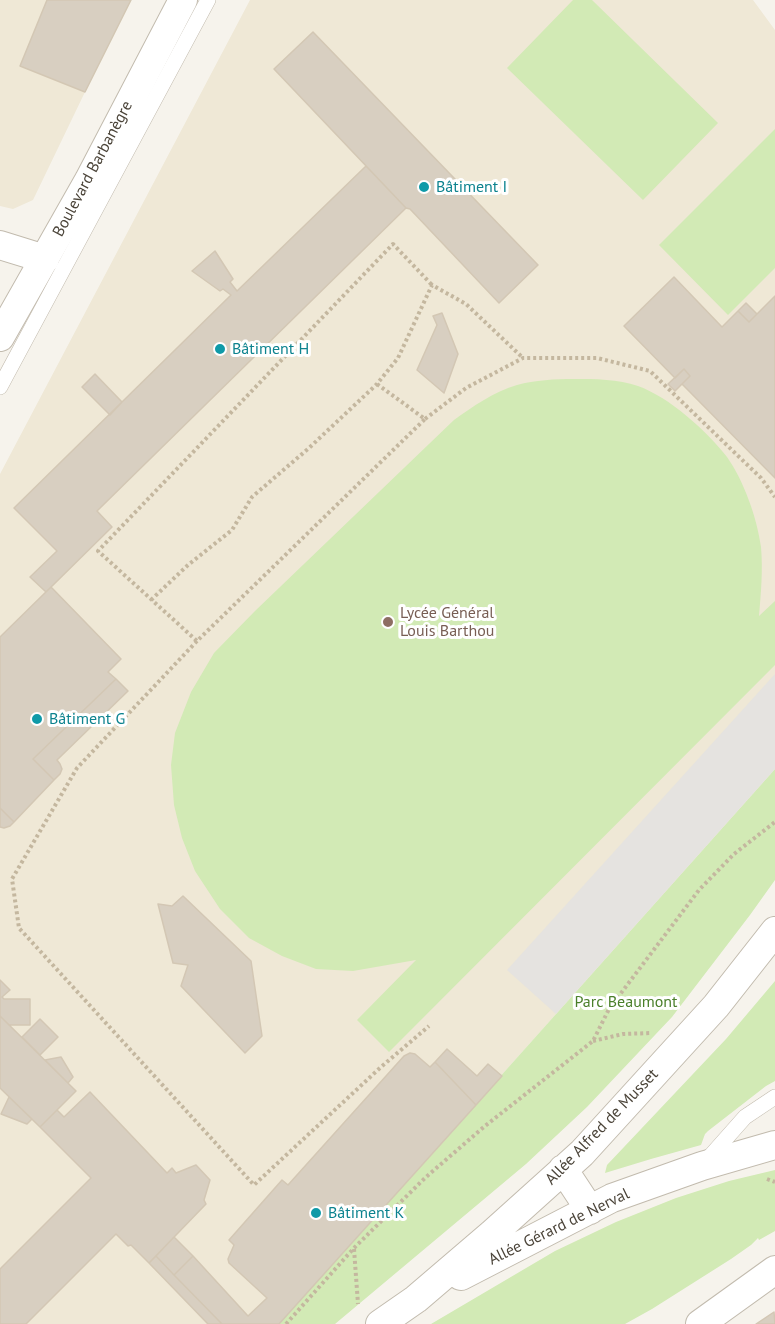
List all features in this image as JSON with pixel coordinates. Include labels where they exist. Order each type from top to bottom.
[{"type":"street","name":"Boulevard Barbanègre","points":[[0,337],[89,180],[183,0]]},
{"type":"street","points":[[0,245],[45,259]]},
{"type":"street","name":"Allée Alfred de Musset","points":[[380,1324],[416,1299],[582,1153],[721,1000],[775,931]]},
{"type":"street","name":"Allée Gérard de Nerval","points":[[416,1299],[612,1198],[702,1166],[775,1145]]},
{"type":"street","points":[[563,1169],[590,1210]]},
{"type":"street","points":[[700,1324],[775,1270]]},
{"type":"lane","points":[[0,387],[208,0]]},
{"type":"lane","points":[[702,1166],[745,1117],[775,1097]]},
{"type":"path","points":[[197,641],[98,551],[393,244],[432,285],[466,304],[523,358]]},
{"type":"path","points":[[151,600],[188,565],[232,530],[252,497],[309,448],[377,384],[398,358],[432,285]]},
{"type":"path","points":[[429,1026],[381,1067],[254,1185],[18,928],[12,879],[77,768],[197,641],[425,419],[466,388],[523,358],[597,358],[650,370],[761,478],[775,497]]},
{"type":"path","points":[[377,384],[425,419]]},
{"type":"path","points":[[593,1041],[609,1009],[699,890],[734,854],[775,822]]},
{"type":"path","points":[[286,1324],[354,1248],[426,1177],[485,1126],[593,1041],[623,1034],[693,1031]]},
{"type":"path","points":[[354,1248],[358,1304]]},
{"type":"shaded area","points":[[0,0],[131,0],[33,200],[13,209],[0,206]]},
{"type":"shaded area","name":"Lycée Général Louis Barthou","points":[[250,0],[753,0],[775,30],[775,769],[279,1324],[0,1324],[0,474]]},
{"type":"shaded area","points":[[775,674],[775,769],[556,1014],[507,970]]},
{"type":"green space","points":[[573,0],[592,0],[718,123],[643,200],[507,68]]},
{"type":"green space","points":[[775,129],[775,268],[728,315],[659,245]]},
{"type":"green space","points":[[574,379],[623,382],[650,391],[687,416],[727,457],[744,488],[759,536],[762,564],[759,616],[775,601],[775,665],[389,1052],[357,1020],[416,960],[353,971],[316,969],[282,956],[249,938],[220,909],[195,871],[182,838],[174,805],[171,765],[175,733],[191,692],[214,653],[454,420],[500,391],[524,383]]},
{"type":"green space","name":"Parc Beaumont","points":[[775,769],[775,880],[672,1017],[587,1107],[526,1164],[335,1324],[279,1324]]},
{"type":"green space","points":[[775,981],[775,1081],[708,1131],[701,1145],[605,1173],[607,1165],[726,1039]]},
{"type":"green space","points":[[775,1170],[775,1231],[759,1240],[758,1238],[731,1259],[625,1324],[431,1324],[555,1251],[616,1222],[676,1198],[729,1181]]},
{"type":"building","points":[[47,0],[131,0],[85,92],[20,66]]},
{"type":"building","name":"Bâtiment I","points":[[313,32],[538,265],[499,303],[274,69]]},
{"type":"building","name":"Bâtiment H","points":[[366,166],[406,208],[97,511],[112,527],[46,592],[30,577],[57,551],[14,508],[231,295],[223,289],[220,291],[192,271],[215,251],[233,279],[230,282],[237,291]]},
{"type":"building","points":[[674,277],[722,327],[738,311],[749,322],[775,296],[775,478],[682,384],[690,376],[684,369],[675,378],[624,326]]},
{"type":"building","points":[[746,303],[757,314],[749,322],[738,311]]},
{"type":"building","points":[[442,313],[458,354],[444,393],[417,370],[437,325],[433,316]]},
{"type":"building","points":[[684,369],[690,376],[675,391],[668,384]]},
{"type":"building","points":[[95,374],[122,402],[110,415],[82,387]]},
{"type":"building","name":"Bâtiment G","points":[[51,587],[121,659],[108,672],[116,679],[33,759],[54,780],[14,822],[0,808],[0,637]]},
{"type":"building","points":[[116,679],[128,691],[57,760],[62,769],[54,780],[33,759]]},
{"type":"building","points":[[0,808],[14,822],[10,826],[0,827]]},
{"type":"building","points":[[183,896],[251,961],[262,1036],[245,1053],[181,986],[188,965],[173,963],[158,904],[172,906]]},
{"type":"building","points":[[0,980],[10,990],[2,997],[4,999],[30,999],[30,1025],[9,1025],[0,1016]]},
{"type":"building","points":[[0,1016],[76,1091],[40,1127],[0,1088]]},
{"type":"building","points":[[40,1019],[58,1037],[40,1055],[22,1037]]},
{"type":"building","points":[[447,1049],[477,1076],[488,1064],[502,1076],[476,1105],[435,1062]]},
{"type":"building","name":"Bâtiment K","points":[[410,1053],[415,1054],[430,1067],[435,1062],[476,1105],[279,1324],[222,1324],[174,1275],[193,1256],[248,1316],[267,1298],[229,1263],[228,1259],[234,1245],[229,1240],[282,1180],[288,1185],[404,1056]]},
{"type":"building","points":[[61,1057],[73,1077],[68,1083],[45,1060]]},
{"type":"building","points":[[90,1092],[167,1173],[172,1168],[176,1173],[196,1165],[210,1180],[204,1200],[206,1204],[149,1263],[116,1234],[26,1324],[0,1324],[0,1269],[91,1178],[40,1127],[57,1110],[64,1117]]},
{"type":"building","points":[[9,1097],[32,1119],[27,1124],[1,1114]]},
{"type":"building","points":[[174,1237],[193,1256],[174,1275],[156,1256]]},
{"type":"building","points":[[156,1256],[222,1324],[208,1324],[149,1263]]},
{"type":"building","points":[[774,1312],[775,1324],[756,1324]]},
{"type":"place","name":"Bâtiment I","points":[[424,187]]},
{"type":"place","name":"Bâtiment H","points":[[220,349]]},
{"type":"place","name":"Lycée Général Louis Barthou","points":[[388,622]]},
{"type":"place","name":"Bâtiment G","points":[[37,719]]},
{"type":"place","name":"Bâtiment K","points":[[316,1213]]}]
